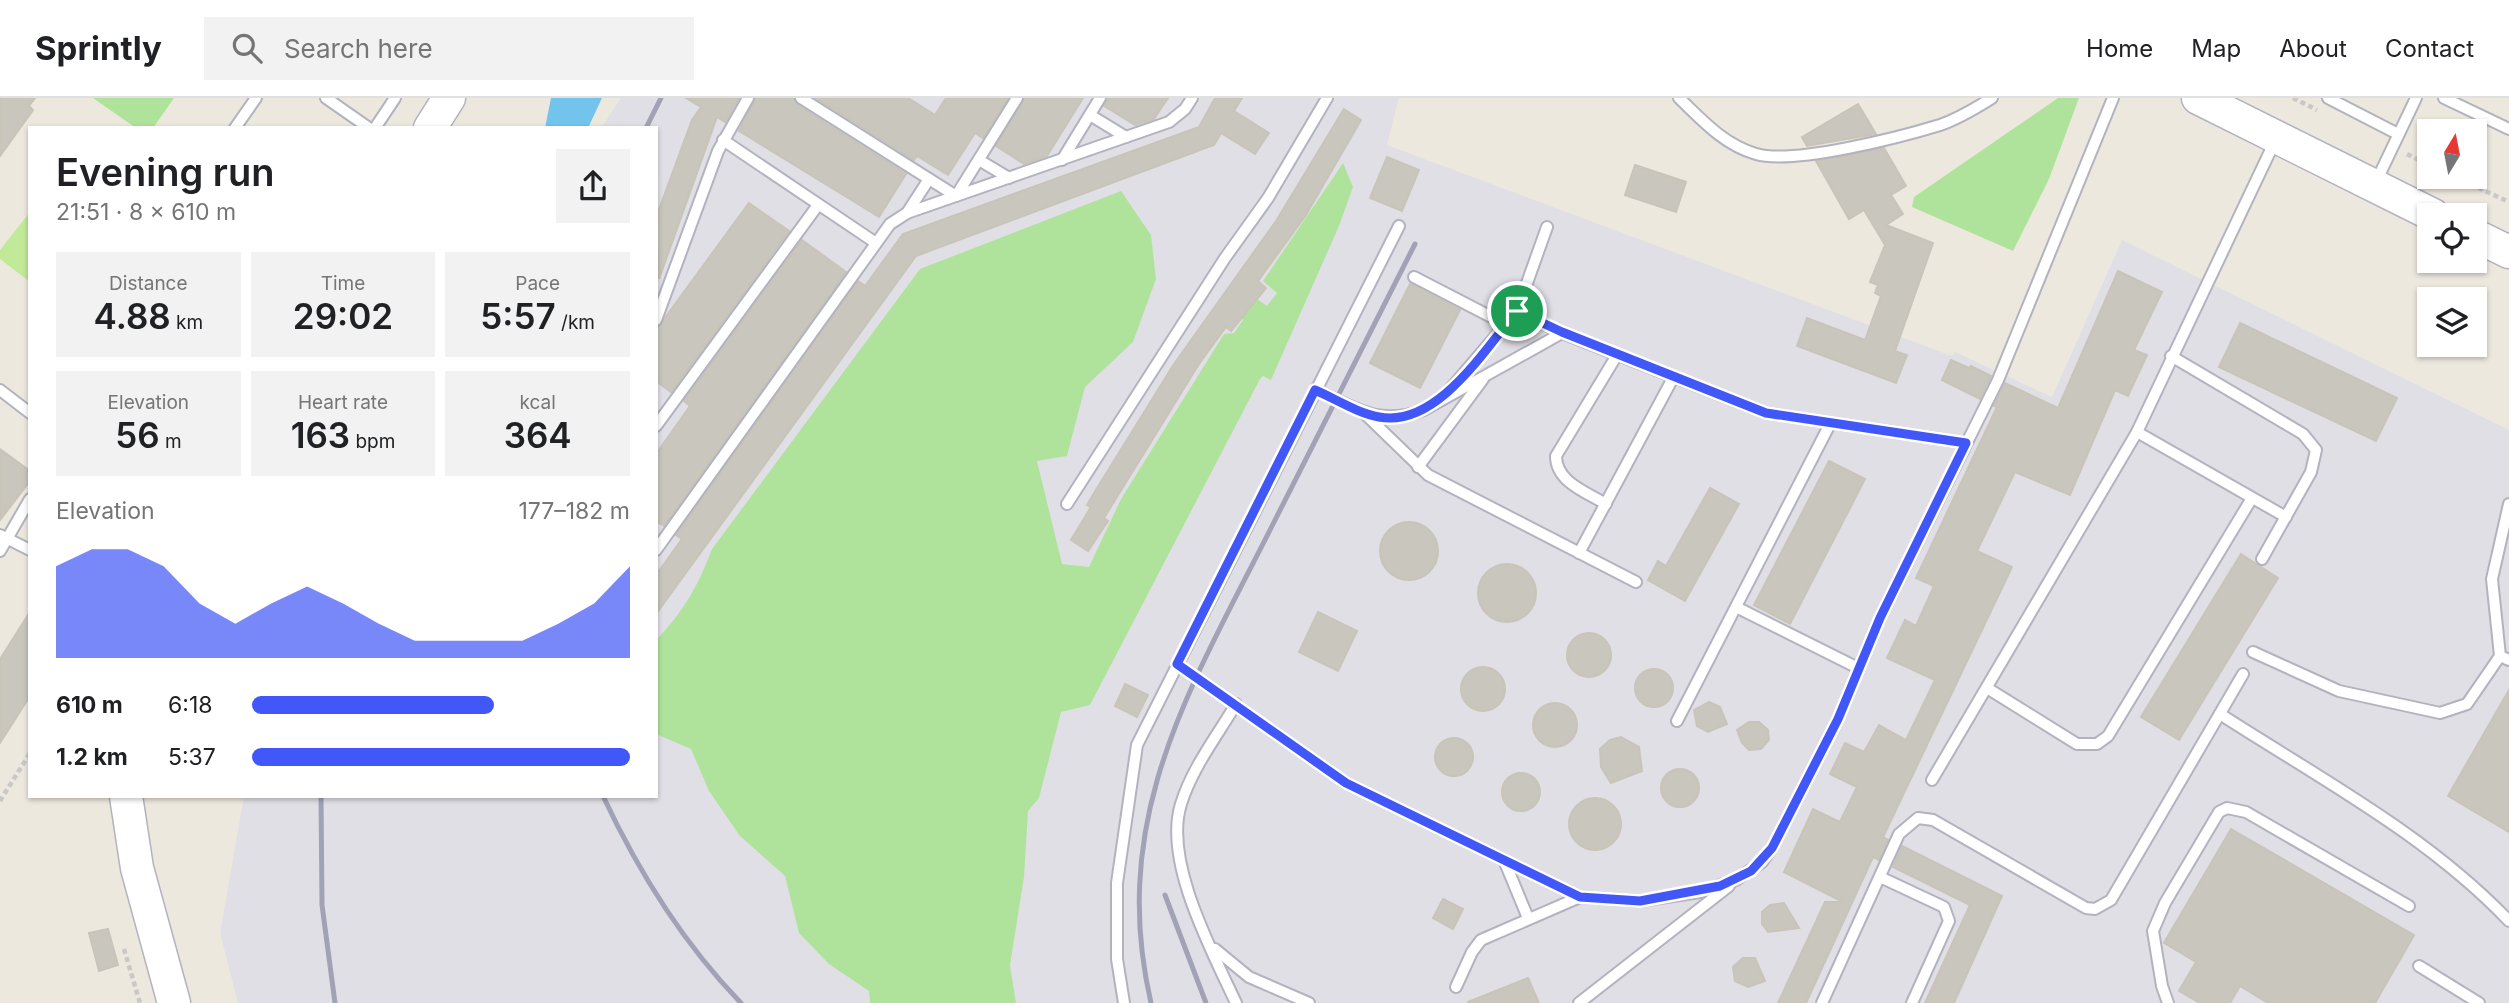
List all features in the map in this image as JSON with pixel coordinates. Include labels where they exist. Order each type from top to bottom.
[{"type":"main road","points":[[431,126],[449,98]]},
{"type":"main road","points":[[2198,98],[2417,207]]},
{"type":"main road","points":[[2487,241],[2509,252]]},
{"type":"main road","points":[[126,798],[137,868],[174,1003]]},
{"type":"lane","points":[[236,126],[256,98]]},
{"type":"lane","points":[[326,98],[366,126]]},
{"type":"lane","points":[[376,126],[395,98]]},
{"type":"lane","points":[[658,315],[723,140],[748,98]]},
{"type":"lane","points":[[801,98],[956,196]]},
{"type":"lane","points":[[956,196],[1017,98]]},
{"type":"lane","points":[[1062,160],[1100,98]]},
{"type":"lane","points":[[658,547],[890,225],[907,213],[1177,117],[1192,98]]},
{"type":"lane","points":[[1067,504],[1225,258],[1268,198],[1327,98]]},
{"type":"lane","points":[[1679,98],[1713,131],[1737,146],[1777,158],[1798,158],[1941,125],[1992,98]]},
{"type":"lane","points":[[1579,1003],[1762,862],[1772,848],[1838,719],[1857,668],[1998,380],[2113,98]]},
{"type":"lane","points":[[2328,98],[2398,134]]},
{"type":"lane","points":[[2374,186],[2416,98]]},
{"type":"lane","points":[[2444,98],[2509,129]]},
{"type":"lane","points":[[1090,115],[1126,137]]},
{"type":"lane","points":[[1932,780],[2137,432],[2277,138]]},
{"type":"lane","points":[[723,140],[876,243]]},
{"type":"lane","points":[[979,160],[1009,178]]},
{"type":"lane","points":[[907,213],[929,179]]},
{"type":"lane","points":[[658,423],[818,205]]},
{"type":"lane","points":[[1124,1003],[1115,922],[1122,837],[1137,745],[1399,226]]},
{"type":"lane","points":[[1441,400],[1517,311],[1547,227]]},
{"type":"lane","points":[[1414,277],[1505,324]]},
{"type":"lane","points":[[1517,311],[1672,378],[1766,413],[1966,443]]},
{"type":"lane","points":[[1315,390],[1363,412],[1392,419],[1424,410],[1562,332]]},
{"type":"lane","points":[[1606,504],[1564,478],[1556,465],[1556,456],[1617,355]]},
{"type":"lane","points":[[2171,356],[2303,434],[2315,450],[2315,462],[2262,559]]},
{"type":"lane","points":[[1418,467],[1487,374]]},
{"type":"lane","points":[[1579,553],[1672,378]]},
{"type":"lane","points":[[0,390],[28,411]]},
{"type":"lane","points":[[1363,412],[1428,475],[1636,582]]},
{"type":"lane","points":[[1677,721],[1830,424]]},
{"type":"lane","points":[[2137,432],[2286,517]]},
{"type":"lane","points":[[1987,688],[2077,744],[2097,744],[2108,736],[2252,498]]},
{"type":"lane","points":[[0,551],[4,538],[28,502]]},
{"type":"lane","points":[[2253,652],[2339,691],[2440,713],[2466,704],[2505,658],[2492,579],[2493,561],[2509,503]]},
{"type":"lane","points":[[4,538],[28,549]]},
{"type":"lane","points":[[1736,607],[1857,668]]},
{"type":"lane","points":[[1177,664],[1346,783],[1580,897],[1640,901],[1700,891],[1737,880]]},
{"type":"lane","points":[[1822,1003],[1904,827],[1925,817],[2086,908],[2104,906],[2111,900],[2243,674]]},
{"type":"lane","points":[[1236,704],[1189,784],[1177,821],[1190,898],[1236,1003]]},
{"type":"lane","points":[[2220,714],[2394,824],[2437,857],[2509,921]]},
{"type":"lane","points":[[2168,1003],[2153,943],[2157,918],[2219,811],[2227,808],[2246,812],[2409,906]]},
{"type":"lane","points":[[1504,860],[1528,918]]},
{"type":"lane","points":[[1880,877],[1944,907],[1948,913],[1949,921],[1912,1003]]},
{"type":"lane","points":[[1456,987],[1472,952],[1481,940],[1580,897]]},
{"type":"lane","points":[[1208,942],[1249,977],[1309,1003]]},
{"type":"lane","points":[[2419,966],[2479,1003]]},
{"type":"path","points":[[2481,189],[2509,202]]},
{"type":"path","points":[[0,801],[28,756]]},
{"type":"path","points":[[124,949],[140,1003]]},
{"type":"shaded area","points":[[621,98],[1399,98],[1387,145],[1952,356],[1955,352],[2052,397],[2122,240],[2509,430],[2509,1003],[238,1003],[220,933],[244,798],[658,798],[658,126],[602,126]]},
{"type":"green space","points":[[93,98],[174,98],[154,126],[133,126]]},
{"type":"green space","points":[[2058,98],[2079,98],[2049,179],[2013,251],[1912,207],[1914,197]]},
{"type":"green space","points":[[1343,163],[1353,187],[1339,226],[1271,380],[1263,376],[1260,379],[1090,705],[1061,712],[1039,798],[1028,811],[1024,877],[1010,965],[1016,1003],[870,1003],[869,991],[829,964],[799,933],[785,876],[740,836],[709,791],[691,749],[658,735],[658,638],[689,598],[712,549],[920,269],[1121,191],[1151,235],[1156,279],[1133,342],[1085,387],[1067,456],[1037,461],[1062,564],[1089,567],[1121,499],[1224,334],[1234,333],[1243,320],[1239,314],[1254,297],[1267,306],[1277,293],[1263,281]]},
{"type":"green space","points":[[28,215],[28,280],[0,259],[0,250]]},
{"type":"water","points":[[551,98],[602,98],[589,126],[545,126]]},
{"type":"building","points":[[0,98],[35,98],[29,106],[33,110],[0,156]]},
{"type":"building","points":[[686,98],[739,98],[725,122],[717,117],[659,279],[658,213],[692,120],[701,107]]},
{"type":"building","points":[[756,98],[793,98],[797,105],[906,174],[879,217],[739,131]]},
{"type":"building","points":[[816,98],[908,98],[935,115],[946,98],[1008,98],[983,138],[975,133],[948,175],[917,156],[914,160]]},
{"type":"building","points":[[1025,98],[1083,98],[1047,156],[1024,164],[996,146]]},
{"type":"building","points":[[1108,98],[1168,98],[1154,119],[1135,125],[1104,106]]},
{"type":"building","points":[[1215,98],[1242,98],[1234,111],[1269,133],[1255,154],[1221,133],[1214,145],[916,256],[658,611],[658,572],[682,539],[676,535],[858,281],[865,286],[903,234],[1199,127]]},
{"type":"building","points":[[1858,104],[1876,134],[1807,146],[1802,137]]},
{"type":"building","points":[[1344,109],[1361,120],[1306,215],[1258,281],[1266,288],[1231,331],[1226,327],[1199,364],[1104,518],[1108,521],[1088,551],[1071,540],[1091,507],[1087,505],[1174,364],[1276,221]]},
{"type":"building","points":[[1884,148],[1906,186],[1891,195],[1903,214],[1886,225],[1933,243],[1895,351],[1907,355],[1896,383],[1797,346],[1807,318],[1865,340],[1881,296],[1875,293],[1878,285],[1870,282],[1885,245],[1864,210],[1849,219],[1816,161]]},
{"type":"building","points":[[1387,157],[1419,170],[1402,211],[1370,198]]},
{"type":"building","points":[[1635,165],[1686,182],[1676,212],[1625,195]]},
{"type":"building","points":[[749,203],[789,231],[671,392],[658,382],[658,327]]},
{"type":"building","points":[[802,240],[846,272],[664,526],[658,522],[658,451],[690,406],[684,401]]},
{"type":"building","points":[[2118,271],[2162,292],[2134,350],[2147,355],[2128,396],[2115,390],[2070,495],[2015,472],[1977,551],[2012,567],[1883,837],[1888,840],[1879,860],[1873,857],[1806,1003],[1778,1003],[1825,902],[1843,902],[1784,872],[1813,809],[1840,822],[1857,787],[1830,774],[1845,743],[1864,752],[1879,725],[1906,740],[1935,680],[1887,658],[1905,620],[1916,626],[1934,586],[1916,578],[1997,407],[1994,406],[2005,383],[2058,408]]},
{"type":"building","points":[[1410,284],[1460,310],[1420,388],[1370,363]]},
{"type":"building","points":[[2240,323],[2397,398],[2376,441],[2219,367]]},
{"type":"building","points":[[1951,360],[1991,376],[1980,399],[1942,380]]},
{"type":"building","points":[[0,449],[28,470],[28,484],[0,520]]},
{"type":"building","points":[[1829,461],[1865,479],[1790,624],[1754,605]]},
{"type":"building","points":[[1710,488],[1739,504],[1685,601],[1648,580],[1658,561],[1666,566]]},
{"type":"building","points":[[1409,522],[1425,527],[1433,535],[1438,551],[1433,567],[1425,575],[1409,580],[1393,575],[1385,567],[1380,551],[1385,535],[1393,527]]},
{"type":"building","points":[[2241,554],[2278,578],[2179,740],[2141,717]]},
{"type":"building","points":[[1507,564],[1523,569],[1531,577],[1536,593],[1531,609],[1523,617],[1507,622],[1491,617],[1483,609],[1478,593],[1483,577],[1491,569]]},
{"type":"building","points":[[1318,612],[1357,631],[1338,671],[1299,652]]},
{"type":"building","points":[[28,615],[28,699],[0,743],[0,659]]},
{"type":"building","points":[[1589,633],[1604,640],[1611,655],[1604,670],[1589,677],[1574,670],[1567,655],[1574,640]]},
{"type":"building","points":[[1483,667],[1498,674],[1505,689],[1498,704],[1483,711],[1468,704],[1461,689],[1468,674]]},
{"type":"building","points":[[1654,669],[1667,675],[1673,688],[1667,701],[1654,707],[1641,701],[1635,688],[1641,675]]},
{"type":"building","points":[[1125,684],[1148,695],[1137,717],[1115,706]]},
{"type":"building","points":[[2509,690],[2509,832],[2448,796]]},
{"type":"building","points":[[1709,702],[1720,707],[1727,724],[1708,732],[1697,726],[1694,710]]},
{"type":"building","points":[[1555,703],[1570,710],[1577,725],[1570,740],[1555,747],[1540,740],[1533,725],[1540,710]]},
{"type":"building","points":[[1749,722],[1759,722],[1768,730],[1769,740],[1761,749],[1749,750],[1742,743],[1737,730]]},
{"type":"building","points":[[1621,737],[1639,747],[1642,771],[1611,783],[1601,767],[1600,749],[1610,740]]},
{"type":"building","points":[[1454,738],[1467,744],[1473,757],[1467,770],[1454,776],[1441,770],[1435,757],[1441,744]]},
{"type":"building","points":[[1680,769],[1693,775],[1699,788],[1693,801],[1680,807],[1667,801],[1661,788],[1667,775]]},
{"type":"building","points":[[1521,773],[1534,779],[1540,792],[1534,805],[1521,811],[1508,805],[1502,792],[1508,779]]},
{"type":"building","points":[[1595,798],[1614,805],[1621,824],[1614,843],[1595,850],[1576,843],[1569,824],[1576,805]]},
{"type":"building","points":[[2231,829],[2414,935],[2375,1003],[2268,1003],[2240,986],[2230,1003],[2200,1003],[2179,991],[2196,962],[2164,943]]},
{"type":"building","points":[[1902,846],[2002,896],[1954,1003],[1925,1003],[1970,905],[1893,867]]},
{"type":"building","points":[[1443,899],[1463,909],[1453,929],[1433,918]]},
{"type":"building","points":[[1784,903],[1799,928],[1768,932],[1762,924],[1762,912],[1770,905]]},
{"type":"building","points":[[108,929],[118,965],[99,971],[89,933]]},
{"type":"building","points":[[1743,958],[1755,958],[1765,981],[1748,987],[1735,981],[1733,967]]},
{"type":"building","points":[[1528,978],[1539,1003],[1468,1003],[1468,1002]]},
{"type":"railway","points":[[647,126],[661,98]]},
{"type":"railway","points":[[1151,1003],[1141,936],[1140,873],[1149,813],[1165,755],[1212,643],[1415,244]]},
{"type":"railway","points":[[321,798],[322,905],[335,1003]]},
{"type":"railway","points":[[604,798],[631,852],[663,906],[700,956],[741,1003]]},
{"type":"railway","points":[[1165,895],[1206,1003]]},
{"type":"route","points":[[1517,311],[1562,332],[1766,413],[1966,443],[1880,618],[1838,719],[1810,777],[1772,848],[1762,862],[1737,880],[1674,897],[1640,901],[1580,897],[1346,783],[1177,664],[1315,390],[1378,417],[1392,419],[1424,410],[1441,400],[1517,311]]}]
